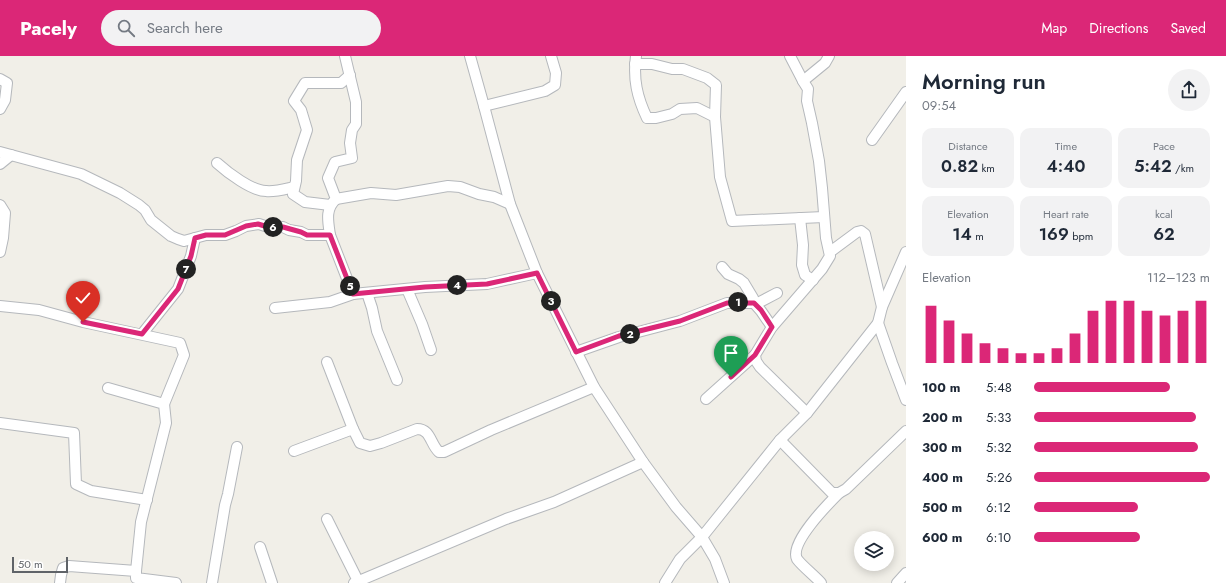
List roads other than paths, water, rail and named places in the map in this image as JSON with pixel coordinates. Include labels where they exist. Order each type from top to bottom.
[{"type":"street","points":[[345,56],[356,102],[356,124],[352,130],[350,143],[352,158],[335,162],[328,178],[333,202],[328,217],[330,235],[353,294]]},
{"type":"street","points":[[470,56],[510,204],[537,273],[594,387],[643,462],[676,507],[702,537],[715,559],[724,583]]},
{"type":"street","points":[[484,106],[545,92],[554,85],[556,73],[551,56]]},
{"type":"street","points":[[706,399],[755,355],[772,327],[813,280],[828,260],[830,252],[826,238],[822,188],[817,154],[812,123],[806,101],[808,89],[790,56]]},
{"type":"street","points":[[803,81],[825,63],[830,56]]},
{"type":"street","points":[[715,118],[697,108],[680,109],[672,114],[656,118],[647,118],[641,106],[634,81],[635,60],[672,69],[683,70],[707,78],[716,85],[715,118],[720,176],[732,221],[824,217]]},
{"type":"street","points":[[350,75],[341,83],[305,83],[294,102],[301,110],[307,130],[297,160],[296,181],[293,194],[305,202],[333,202],[371,193],[396,195],[448,186],[460,187],[479,194],[494,197],[510,204]]},
{"type":"street","points":[[0,79],[7,84],[4,100],[0,109]]},
{"type":"street","points":[[872,140],[906,92]]},
{"type":"street","points":[[0,152],[81,174],[139,204],[151,220],[171,236],[184,241],[206,235],[225,235],[246,226],[258,224],[268,227],[283,227],[307,235],[330,235]]},
{"type":"street","points":[[0,164],[11,155]]},
{"type":"street","points":[[217,163],[256,190],[266,192],[294,187]]},
{"type":"street","points":[[0,205],[5,213],[0,252]]},
{"type":"street","points":[[800,218],[803,245],[802,265],[805,275],[813,280]]},
{"type":"street","points":[[830,252],[857,232],[861,231],[865,234],[882,307]]},
{"type":"street","points":[[142,334],[178,289],[191,256],[195,238]]},
{"type":"street","points":[[665,583],[680,559],[702,537],[780,440],[807,413],[878,323],[882,307],[905,258]]},
{"type":"street","points":[[722,267],[728,274],[744,283],[755,304],[772,327]]},
{"type":"street","points":[[275,308],[330,302],[353,294],[425,287],[487,284],[537,273]]},
{"type":"street","points":[[407,289],[431,350]]},
{"type":"street","points":[[367,293],[377,331],[397,380]]},
{"type":"street","points":[[576,352],[619,336],[680,321],[727,303],[755,304],[777,293]]},
{"type":"street","points":[[0,306],[39,310],[83,322],[180,343],[184,355],[164,404],[166,423],[141,522],[136,577]]},
{"type":"street","points":[[878,323],[906,400]]},
{"type":"street","points":[[755,355],[756,361],[760,367],[807,413]]},
{"type":"street","points":[[327,362],[353,429],[360,442],[370,446],[417,429],[422,429],[428,432],[438,452],[444,452],[491,430],[594,387]]},
{"type":"street","points":[[108,388],[164,404]]},
{"type":"street","points":[[0,423],[74,433],[76,484],[91,491],[147,500]]},
{"type":"street","points":[[294,451],[353,429]]},
{"type":"street","points":[[821,583],[797,559],[795,553],[797,545],[811,524],[839,493],[846,489],[906,430]]},
{"type":"street","points":[[780,440],[832,493],[839,493]]},
{"type":"street","points":[[212,583],[225,505],[237,447]]},
{"type":"street","points":[[327,520],[362,581],[506,519],[554,502],[643,462]]},
{"type":"street","points":[[260,547],[272,583]]},
{"type":"street","points":[[60,583],[63,568],[69,566],[176,583]]},
{"type":"street","points":[[897,583],[906,573]]}]
